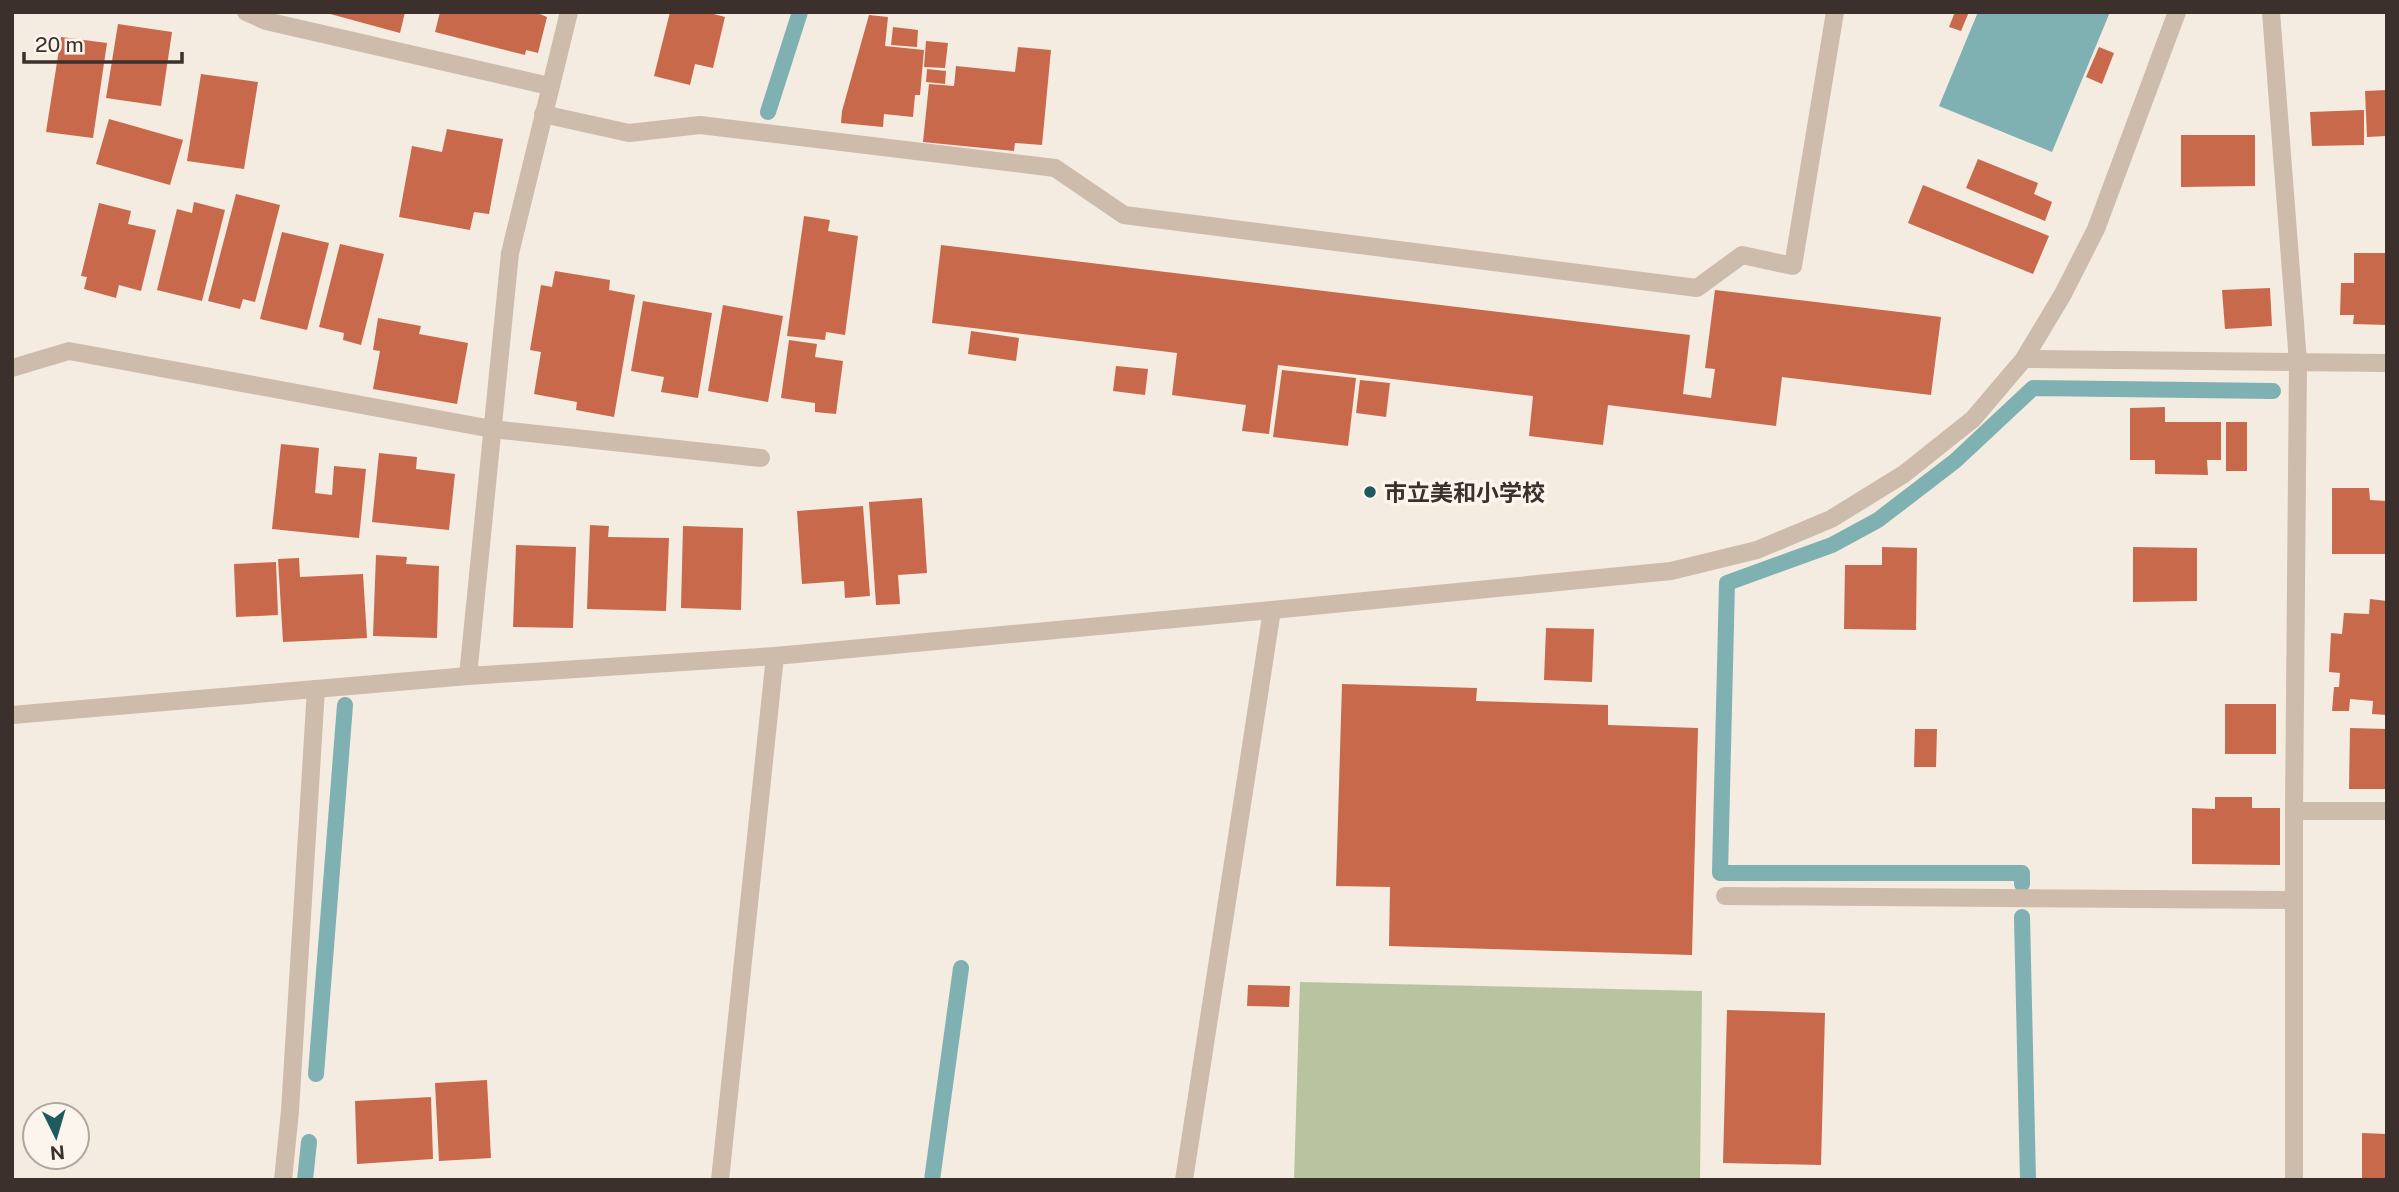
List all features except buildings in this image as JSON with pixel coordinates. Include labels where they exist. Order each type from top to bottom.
[{"type":"street","points":[[246,12],[266,21],[549,86]]},
{"type":"street","points":[[468,676],[510,253],[569,12]]},
{"type":"street","points":[[543,114],[629,133],[699,125],[1055,167],[1124,215],[1697,288],[1742,255],[1793,266],[1835,12]]},
{"type":"street","points":[[12,715],[468,676],[775,656],[1272,610],[1671,571],[1757,550],[1831,519],[1904,474],[1973,419],[2024,359],[2063,294],[2096,229],[2177,12]]},
{"type":"street","points":[[2271,12],[2298,362],[2294,1180]]},
{"type":"street","points":[[12,368],[69,351],[492,429],[761,458]]},
{"type":"street","points":[[2024,359],[2387,363]]},
{"type":"street","points":[[1184,1180],[1272,610]]},
{"type":"street","points":[[720,1180],[775,656]]},
{"type":"street","points":[[283,1180],[290,1111],[316,689]]},
{"type":"street","points":[[2294,811],[2387,811]]},
{"type":"street","points":[[1725,896],[2294,900]]},
{"type":"green space","points":[[1300,982],[1702,991],[1700,1180],[1294,1180]]},
{"type":"water","points":[[1978,12],[2110,12],[2052,152],[1939,106]]},
{"type":"waterway","points":[[768,112],[800,12]]},
{"type":"waterway","points":[[2022,884],[2022,873],[1720,873],[1727,583],[1832,545],[1878,520],[1955,461],[2033,388],[2273,391]]},
{"type":"waterway","points":[[316,1074],[345,705]]},
{"type":"waterway","points":[[2022,917],[2028,1180]]},
{"type":"waterway","points":[[932,1180],[961,968]]},
{"type":"waterway","points":[[305,1180],[309,1142]]},
{"type":"place","name":"市立美和小学校","points":[[1370,492]]}]
